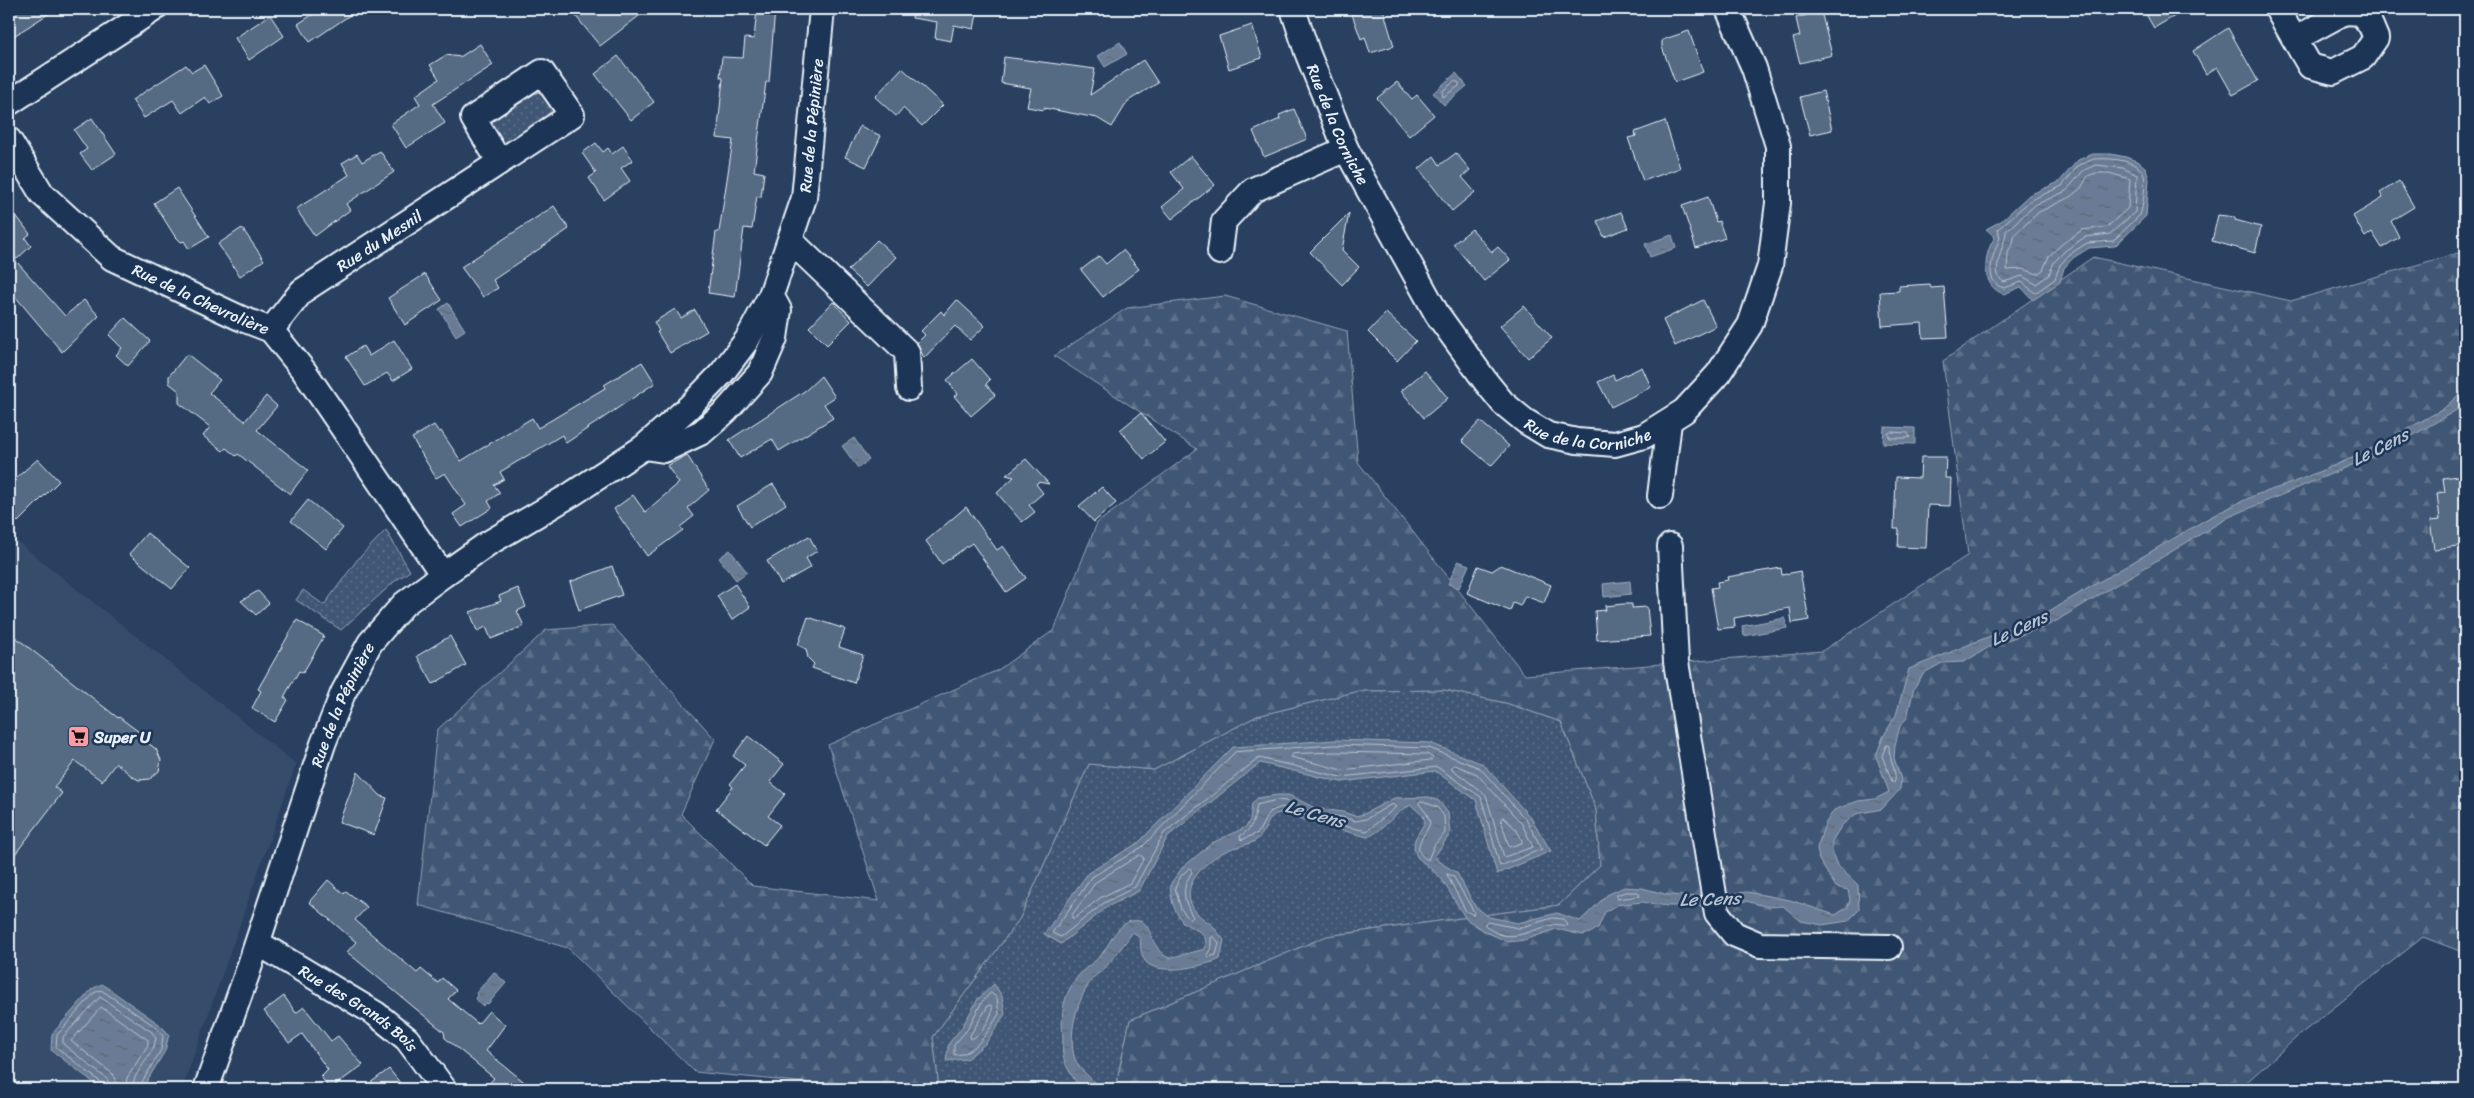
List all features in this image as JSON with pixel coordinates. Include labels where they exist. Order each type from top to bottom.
[{"type":"street","points":[[9,102],[154,9]]},
{"type":"street","name":"Rue de la Pépinière","points":[[206,1089],[258,943],[323,744],[343,693],[370,643],[404,604],[442,575],[487,544],[572,494],[644,448],[689,407],[722,373],[747,340],[771,295],[791,241],[804,198],[822,9]]},
{"type":"street","name":"Rue de la Corniche","points":[[1293,9],[1307,52],[1346,149],[1437,314],[1503,403],[1525,421],[1548,435],[1577,442],[1615,444],[1644,436],[1668,422],[1684,411],[1718,374],[1750,325],[1770,266],[1778,203],[1778,146],[1754,68],[1728,9]]},
{"type":"street","points":[[2277,9],[2295,39]]},
{"type":"street","name":"Rue de la Chevrolière","points":[[9,140],[42,194],[112,258],[240,318],[271,330],[304,371],[442,575]]},
{"type":"street","points":[[1220,252],[1224,221],[1253,190],[1346,149]]},
{"type":"street","name":"Rue du Mesnil","points":[[271,330],[302,291],[499,162]]},
{"type":"street","points":[[791,241],[907,352],[909,388]]},
{"type":"street","points":[[1660,496],[1668,422]]},
{"type":"street","points":[[1670,546],[1676,662],[1717,913],[1734,934],[1760,945],[1889,948]]},
{"type":"street","name":"Rue des Grands Bois","points":[[258,943],[376,1014],[407,1039],[444,1089]]},
{"type":"shaded area","points":[[9,535],[296,764],[182,1089],[9,1089]]},
{"type":"green space","points":[[546,91],[555,104],[545,118],[505,146],[499,141],[494,135],[492,121],[536,93]]},
{"type":"green space","points":[[2465,251],[2465,953],[2423,937],[2298,1036],[2239,1089],[1115,1089],[1130,1020],[1327,936],[1559,905],[1600,865],[1596,809],[1561,722],[1506,703],[1444,690],[1359,691],[1257,716],[1154,770],[1089,764],[1020,918],[933,1037],[939,1089],[851,1089],[849,1087],[695,1072],[568,948],[418,905],[437,730],[546,630],[612,625],[715,739],[681,814],[753,886],[879,901],[828,745],[998,670],[1054,630],[1097,523],[1197,449],[1054,356],[1127,308],[1225,296],[1347,331],[1358,462],[1525,675],[1822,651],[1968,555],[1943,361],[2093,257],[2291,301]]},
{"type":"green space","points":[[768,331],[759,356],[711,415],[678,433],[704,412]]},
{"type":"green space","points":[[386,530],[410,571],[395,581],[341,630],[296,600],[303,590],[324,605],[357,560]]},
{"type":"green space","points":[[1444,690],[1506,703],[1561,722],[1596,809],[1600,865],[1559,905],[1327,936],[1130,1020],[1115,1089],[939,1089],[933,1037],[1020,918],[1089,764],[1154,770],[1257,716],[1359,691]]},
{"type":"water","points":[[1120,42],[1127,54],[1105,67],[1098,56]]},
{"type":"water","points":[[1456,73],[1467,86],[1444,105],[1433,93]]},
{"type":"water","points":[[2093,154],[2111,154],[2126,157],[2139,162],[2146,168],[2149,180],[2146,216],[2115,246],[2089,248],[2073,258],[2064,268],[2060,282],[2033,300],[2021,287],[2004,294],[1996,290],[1987,277],[1986,269],[1988,252],[1995,237],[1986,229],[2001,221],[2029,195],[2059,182],[2078,160]]},
{"type":"water","points":[[1672,235],[1676,248],[1650,257],[1645,244]]},
{"type":"water","points":[[448,303],[465,330],[456,336],[439,309]]},
{"type":"water","name":"Le Cens","points":[[2465,389],[2465,405],[2390,449],[2229,517],[2051,624],[1991,646],[1964,662],[1942,663],[1924,673],[1914,688],[1907,718],[1900,726],[1895,745],[1894,758],[1901,779],[1900,789],[1882,809],[1856,814],[1842,825],[1832,841],[1832,853],[1837,865],[1858,885],[1859,910],[1848,921],[1822,925],[1801,921],[1783,906],[1768,907],[1746,901],[1725,906],[1667,906],[1642,902],[1616,905],[1605,912],[1598,928],[1590,933],[1583,935],[1556,929],[1525,940],[1508,942],[1484,931],[1466,919],[1441,878],[1417,857],[1414,849],[1415,839],[1425,822],[1423,816],[1411,805],[1399,812],[1378,831],[1367,837],[1279,813],[1271,818],[1262,834],[1255,841],[1229,849],[1209,862],[1195,877],[1191,886],[1189,895],[1191,904],[1199,915],[1212,925],[1224,940],[1220,959],[1204,965],[1181,969],[1151,966],[1142,956],[1140,938],[1133,932],[1104,969],[1091,980],[1077,1009],[1072,1040],[1075,1059],[1098,1089],[1080,1089],[1068,1068],[1063,1053],[1062,1021],[1066,998],[1073,983],[1102,954],[1114,935],[1127,922],[1140,921],[1144,923],[1158,949],[1169,958],[1205,949],[1206,943],[1203,934],[1182,921],[1177,913],[1171,898],[1171,883],[1182,868],[1212,843],[1246,827],[1250,820],[1252,803],[1258,798],[1289,795],[1315,808],[1343,812],[1355,816],[1364,814],[1394,798],[1429,797],[1439,801],[1448,813],[1450,834],[1435,856],[1438,861],[1457,873],[1475,906],[1489,917],[1518,923],[1557,913],[1580,921],[1607,895],[1624,887],[1642,888],[1669,895],[1703,897],[1747,892],[1790,900],[1835,915],[1848,907],[1850,900],[1848,890],[1836,887],[1819,860],[1817,848],[1825,824],[1834,810],[1858,801],[1875,799],[1889,792],[1876,756],[1883,737],[1896,715],[1909,669],[2044,614],[2212,516],[2255,495],[2289,484],[2357,456],[2395,436],[2443,409]]},
{"type":"water","points":[[1884,427],[1915,428],[1915,444],[1883,443]]},
{"type":"water","points":[[854,438],[869,460],[858,468],[842,446]]},
{"type":"water","points":[[730,550],[747,572],[736,580],[719,558]]},
{"type":"water","points":[[1458,561],[1469,565],[1459,588],[1448,584]]},
{"type":"water","points":[[1630,581],[1631,594],[1604,597],[1603,584]]},
{"type":"water","points":[[1785,618],[1787,628],[1744,636],[1742,626]]},
{"type":"water","points":[[1335,740],[1430,743],[1483,764],[1531,818],[1551,851],[1497,874],[1476,800],[1435,771],[1341,782],[1260,763],[1168,836],[1139,891],[1107,907],[1061,944],[1044,934],[1088,873],[1138,843],[1233,747]]},
{"type":"water","points":[[494,972],[506,983],[488,1004],[486,1003],[483,1006],[475,999],[476,993]]},
{"type":"water","points":[[102,984],[159,1024],[169,1034],[165,1051],[142,1089],[102,1089],[51,1050],[52,1034],[92,989]]},
{"type":"water","points":[[994,984],[1002,996],[1005,1014],[986,1043],[967,1059],[946,1061],[949,1043],[962,1027],[978,999]]},
{"type":"building","points":[[9,9],[56,9],[9,39]]},
{"type":"building","points":[[321,9],[359,9],[310,42],[298,24]]},
{"type":"building","points":[[570,9],[648,9],[600,46]]},
{"type":"building","points":[[757,9],[775,9],[769,82],[766,82],[754,171],[764,173],[761,197],[757,196],[752,229],[744,228],[735,297],[708,293],[716,232],[719,232],[733,140],[717,138],[723,78],[720,77],[722,57],[743,58],[745,38],[754,39]]},
{"type":"building","points":[[913,9],[978,9],[974,29],[954,25],[951,41],[935,38],[937,22],[912,18]]},
{"type":"building","points":[[1350,9],[1383,9],[1394,46],[1370,53],[1365,37],[1361,39]]},
{"type":"building","points":[[2143,9],[2187,9],[2154,28]]},
{"type":"building","points":[[1821,11],[1832,55],[1800,63],[1793,38],[1800,36],[1796,18]]},
{"type":"building","points":[[270,15],[284,36],[249,60],[235,38]]},
{"type":"building","points":[[1252,25],[1262,58],[1229,69],[1219,36]]},
{"type":"building","points":[[2228,28],[2258,81],[2233,95],[2217,67],[2206,74],[2193,51]]},
{"type":"building","points":[[1689,31],[1703,72],[1675,82],[1662,47],[1662,40]]},
{"type":"building","points":[[480,44],[493,65],[433,104],[445,123],[406,148],[391,124],[420,104],[415,96],[439,79],[430,65],[446,55],[460,57]]},
{"type":"building","points":[[618,56],[654,102],[631,120],[595,74]]},
{"type":"building","points":[[1004,57],[1095,69],[1090,95],[1143,60],[1158,83],[1128,101],[1112,127],[1097,118],[1044,108],[1044,110],[1027,107],[1031,88],[1001,83]]},
{"type":"building","points":[[186,65],[192,72],[204,65],[223,96],[210,104],[205,97],[182,113],[173,100],[144,118],[132,100]]},
{"type":"building","points":[[902,68],[943,105],[922,126],[903,108],[896,116],[875,97]]},
{"type":"building","points":[[1397,82],[1412,99],[1417,95],[1434,115],[1409,136],[1377,98]]},
{"type":"building","points":[[1823,91],[1832,130],[1810,135],[1800,97]]},
{"type":"building","points":[[1294,109],[1307,139],[1264,157],[1253,131],[1280,119],[1279,115]]},
{"type":"building","points":[[92,118],[116,154],[92,170],[80,154],[87,149],[74,130]]},
{"type":"building","points":[[1665,121],[1680,168],[1643,181],[1628,138],[1636,136],[1635,132]]},
{"type":"building","points":[[860,126],[881,136],[866,167],[845,157]]},
{"type":"building","points":[[596,143],[603,152],[608,148],[612,154],[623,146],[633,160],[621,168],[630,181],[604,200],[589,178],[596,173],[582,153]]},
{"type":"building","points":[[380,151],[394,172],[346,204],[350,210],[315,236],[296,209],[349,175],[342,163],[357,154],[362,162]]},
{"type":"building","points":[[1456,153],[1470,170],[1462,177],[1475,192],[1452,211],[1419,169],[1434,156],[1440,165]]},
{"type":"building","points":[[1191,156],[1215,185],[1172,219],[1162,207],[1184,189],[1171,172]]},
{"type":"building","points":[[2399,181],[2414,207],[2391,221],[2399,237],[2382,248],[2372,232],[2365,237],[2353,216],[2383,198],[2380,193]]},
{"type":"building","points":[[177,188],[209,237],[189,249],[184,241],[181,242],[174,235],[154,203]]},
{"type":"building","points":[[1708,197],[1716,222],[1719,221],[1725,238],[1696,248],[1682,206]]},
{"type":"building","points":[[9,206],[30,234],[25,238],[31,246],[17,259],[9,250]]},
{"type":"building","points":[[554,206],[569,229],[493,280],[498,288],[483,297],[461,267]]},
{"type":"building","points":[[1621,212],[1628,228],[1604,237],[1597,221]]},
{"type":"building","points":[[1349,213],[1342,250],[1359,267],[1342,285],[1310,252]]},
{"type":"building","points":[[2218,215],[2235,217],[2235,220],[2261,227],[2255,253],[2212,241]]},
{"type":"building","points":[[242,228],[264,260],[240,276],[218,244]]},
{"type":"building","points":[[1472,229],[1492,252],[1498,247],[1510,260],[1484,281],[1453,244]]},
{"type":"building","points":[[877,240],[896,257],[867,287],[848,270]]},
{"type":"building","points":[[1123,250],[1139,269],[1103,297],[1081,270],[1099,256],[1106,264]]},
{"type":"building","points":[[9,253],[65,316],[84,300],[99,316],[62,352],[9,289]]},
{"type":"building","points":[[425,274],[442,300],[405,325],[388,298]]},
{"type":"building","points":[[1930,284],[1931,288],[1944,287],[1948,337],[1923,338],[1922,323],[1882,326],[1880,292],[1899,291],[1899,286]]},
{"type":"building","points":[[957,300],[985,326],[970,340],[955,326],[924,358],[917,343],[925,335],[921,331],[941,311],[944,315]]},
{"type":"building","points":[[1703,300],[1716,326],[1675,346],[1663,320]]},
{"type":"building","points":[[833,302],[851,321],[827,345],[809,327]]},
{"type":"building","points":[[1524,306],[1552,338],[1528,358],[1500,326]]},
{"type":"building","points":[[675,309],[681,318],[695,310],[707,331],[670,353],[657,332],[659,331],[654,322]]},
{"type":"building","points":[[1386,313],[1416,341],[1397,361],[1368,332]]},
{"type":"building","points":[[125,318],[150,341],[128,366],[116,355],[122,348],[109,335]]},
{"type":"building","points":[[394,340],[412,369],[393,381],[387,373],[365,386],[346,357],[363,346],[369,356]]},
{"type":"building","points":[[187,354],[220,380],[209,393],[245,421],[266,396],[277,406],[257,430],[308,470],[290,494],[238,454],[236,456],[226,448],[223,451],[203,436],[210,427],[179,403],[179,391],[169,383],[169,376]]},
{"type":"building","points":[[972,359],[990,380],[986,384],[995,395],[971,416],[954,396],[958,394],[947,380]]},
{"type":"building","points":[[642,362],[655,383],[566,443],[562,435],[500,472],[504,479],[494,485],[500,493],[488,501],[492,508],[462,527],[453,514],[466,505],[445,473],[436,478],[412,438],[434,425],[439,432],[441,431],[461,461],[532,418],[538,428],[605,388],[604,385]]},
{"type":"building","points":[[1642,367],[1651,387],[1611,407],[1598,382],[1613,375],[1615,380]]},
{"type":"building","points":[[1425,371],[1448,398],[1424,418],[1401,391]]},
{"type":"building","points":[[821,376],[835,397],[824,404],[833,418],[779,451],[772,439],[740,458],[729,440],[806,390]]},
{"type":"building","points":[[1141,413],[1165,442],[1144,459],[1120,430]]},
{"type":"building","points":[[1480,421],[1509,446],[1491,466],[1462,441]]},
{"type":"building","points":[[687,455],[709,490],[688,508],[694,516],[680,527],[683,530],[647,556],[614,509],[633,495],[645,512],[679,483],[667,466]]},
{"type":"building","points":[[1921,457],[1946,457],[1945,478],[1951,478],[1950,506],[1928,505],[1926,548],[1898,547],[1899,529],[1894,529],[1896,477],[1920,478]]},
{"type":"building","points":[[38,459],[59,481],[18,522],[9,513],[9,484]]},
{"type":"building","points":[[1026,459],[1049,484],[1038,482],[1036,484],[1043,493],[1029,505],[1035,512],[1022,522],[997,493],[1014,477],[1006,475]]},
{"type":"building","points":[[2465,475],[2465,545],[2434,549],[2430,521],[2440,520],[2437,493],[2445,492],[2443,478]]},
{"type":"building","points":[[773,484],[786,504],[750,527],[737,506]]},
{"type":"building","points":[[1102,487],[1116,503],[1094,522],[1079,506]]},
{"type":"building","points":[[308,500],[343,528],[326,549],[291,521]]},
{"type":"building","points":[[966,507],[997,550],[1003,546],[1026,578],[1006,592],[972,543],[942,564],[926,541]]},
{"type":"building","points":[[147,533],[190,568],[172,589],[129,554]]},
{"type":"building","points":[[809,536],[817,551],[806,558],[811,567],[781,584],[767,561]]},
{"type":"building","points":[[1501,565],[1551,585],[1544,603],[1525,596],[1520,606],[1513,603],[1510,611],[1467,593],[1478,566],[1492,571]]},
{"type":"building","points":[[612,566],[622,595],[579,610],[570,582]]},
{"type":"building","points":[[1781,568],[1782,575],[1800,571],[1809,620],[1792,623],[1790,608],[1734,618],[1735,627],[1718,629],[1711,588],[1718,587],[1717,582],[1728,580],[1727,577]]},
{"type":"building","points":[[735,584],[750,607],[732,620],[717,596]]},
{"type":"building","points":[[518,588],[526,607],[517,611],[524,626],[491,639],[486,627],[477,631],[470,612],[501,601],[499,596]]},
{"type":"building","points":[[258,591],[269,603],[256,615],[241,601]]},
{"type":"building","points":[[1632,604],[1632,608],[1647,607],[1650,636],[1597,640],[1595,611],[1606,610],[1605,606]]},
{"type":"building","points":[[808,617],[845,629],[839,647],[863,655],[854,683],[812,668],[814,664],[808,658],[806,649],[798,645]]},
{"type":"building","points":[[297,620],[324,636],[303,673],[299,671],[284,697],[288,700],[275,722],[252,708],[261,691],[258,689]]},
{"type":"building","name":"Super U","points":[[9,632],[118,718],[139,732],[137,735],[156,749],[161,760],[159,771],[150,779],[139,780],[116,763],[102,781],[75,761],[54,787],[62,793],[9,862]]},
{"type":"building","points":[[450,636],[466,665],[433,684],[417,656]]},
{"type":"building","points":[[748,736],[784,764],[770,782],[785,794],[768,816],[780,825],[764,845],[716,809],[733,787],[730,784],[745,765],[733,756]]},
{"type":"building","points":[[358,772],[381,796],[387,798],[374,835],[339,822]]},
{"type":"building","points":[[328,880],[344,894],[346,891],[367,907],[355,920],[417,973],[421,969],[438,983],[442,978],[456,990],[448,999],[478,1024],[489,1011],[505,1025],[486,1051],[533,1089],[484,1089],[494,1078],[445,1038],[444,1032],[347,952],[356,942],[309,902]]},
{"type":"building","points":[[284,996],[296,1013],[304,1007],[331,1041],[338,1036],[363,1065],[330,1089],[321,1077],[328,1070],[302,1034],[289,1043],[264,1011]]},
{"type":"building","points":[[389,1069],[405,1089],[362,1089]]},
{"type":"place","name":"Super U","points":[[78,737]]}]
